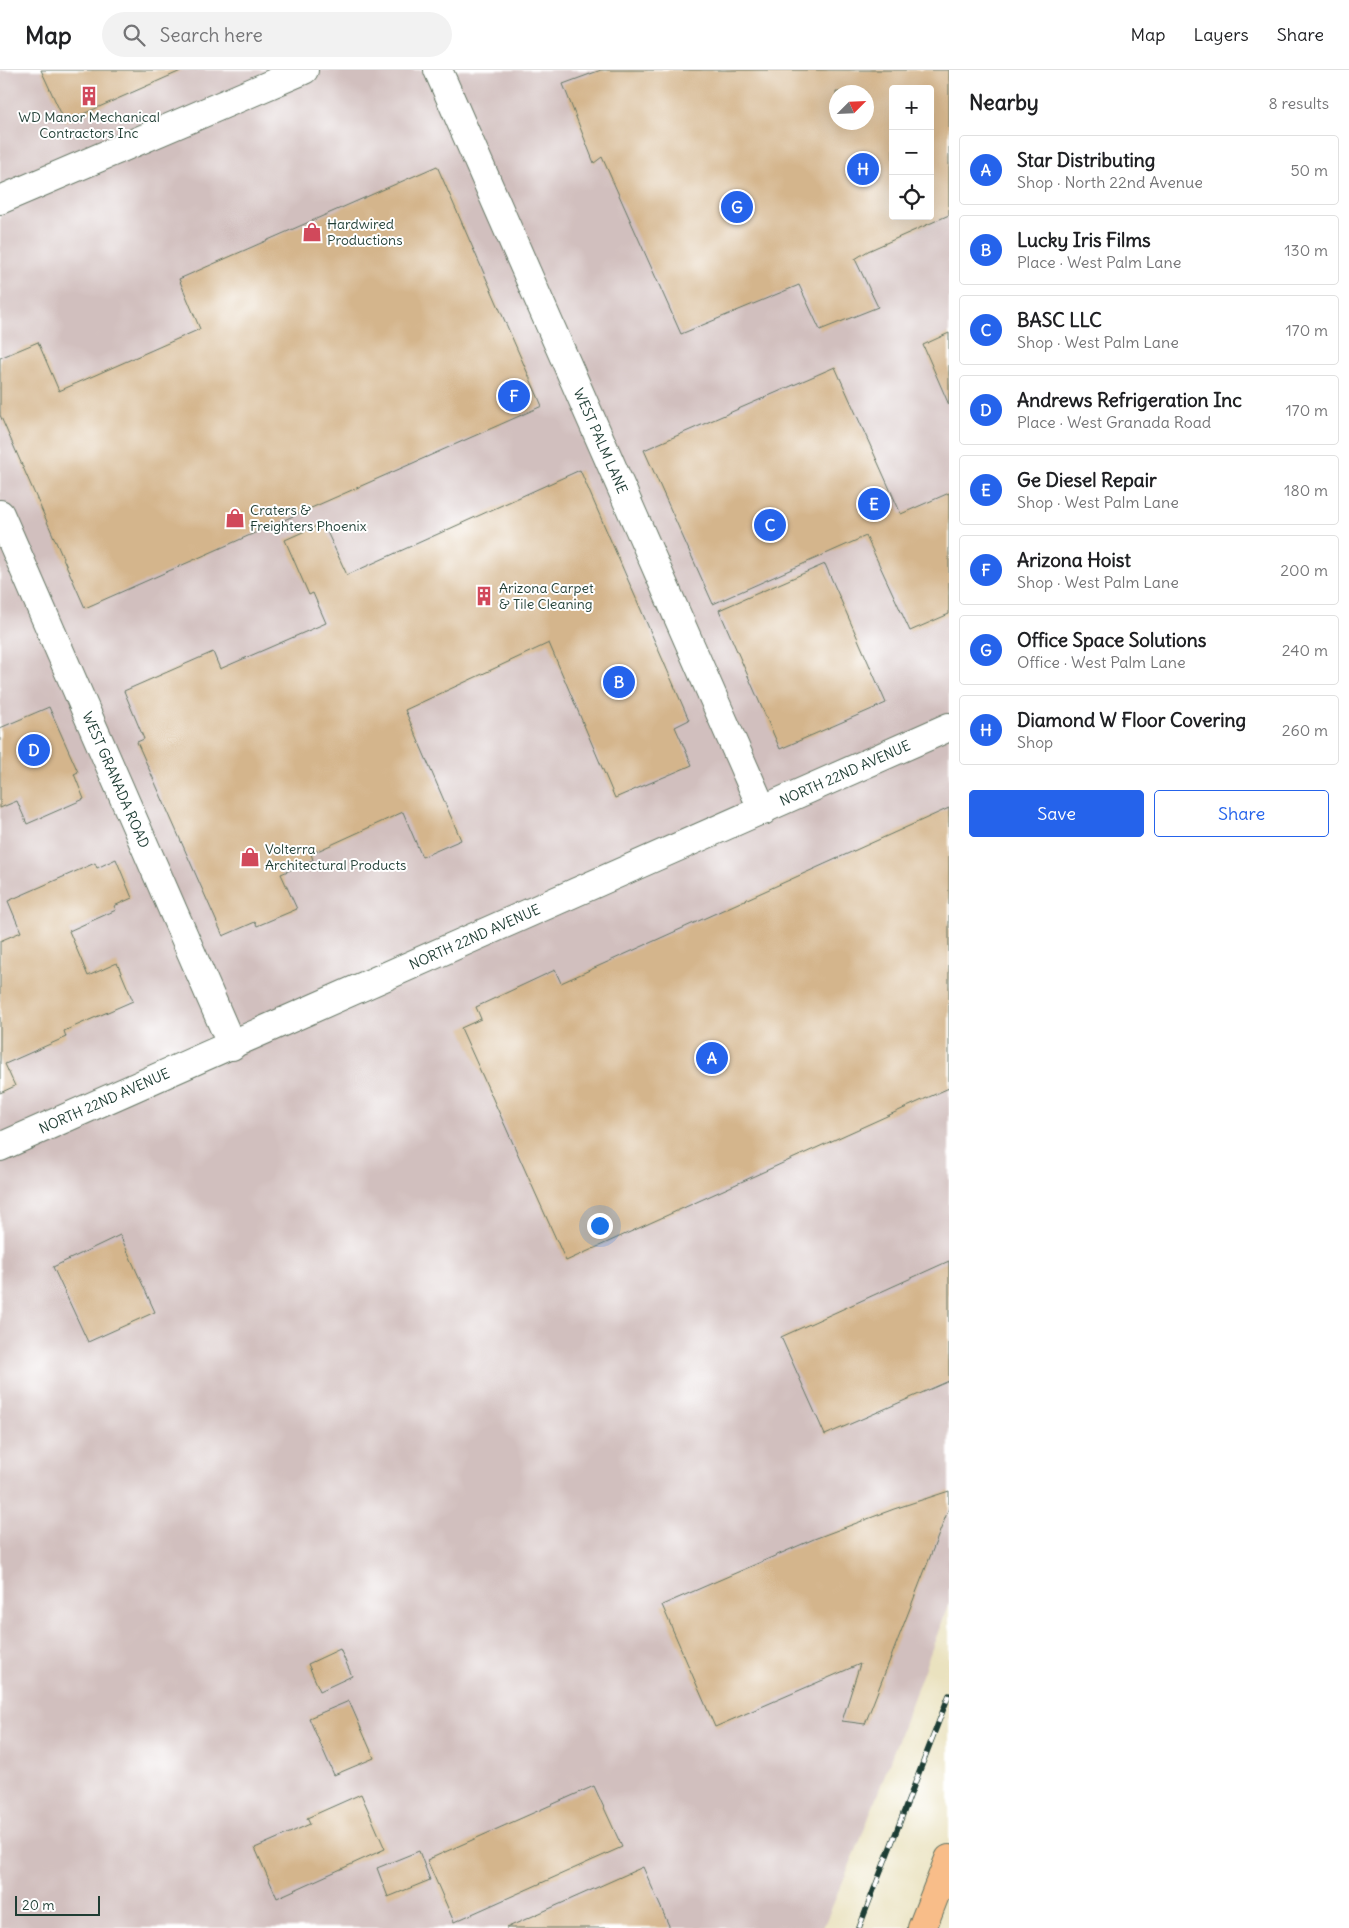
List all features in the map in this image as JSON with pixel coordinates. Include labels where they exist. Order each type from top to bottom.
[{"type":"main road","points":[[922,1928],[949,1859]]},
{"type":"street","points":[[0,200],[304,70]]},
{"type":"street","name":"WEST PALM LANE","points":[[438,70],[763,811]]},
{"type":"street","name":"WEST GRANADA ROAD","points":[[0,514],[232,1046]]},
{"type":"street","name":"NORTH 22ND AVENUE","points":[[0,1147],[763,811],[949,727]]},
{"type":"shaded area","points":[[0,70],[949,70],[949,1603],[860,1841],[823,1928],[0,1928]]},
{"type":"building","name":"WD Manor Mechanical Contractors Inc","points":[[41,70],[183,70],[65,122]]},
{"type":"building","points":[[601,70],[949,70],[949,215],[868,251],[855,259],[878,307],[820,330],[799,285],[681,334],[602,157],[594,163],[563,84]]},
{"type":"building","points":[[437,166],[542,406],[85,608],[0,415],[0,358],[38,342],[59,391],[200,329],[179,279]]},
{"type":"building","points":[[949,333],[949,405],[923,345]]},
{"type":"building","points":[[835,367],[901,514],[949,493],[949,614],[910,631],[866,536],[713,604],[644,450]]},
{"type":"building","points":[[580,470],[689,720],[675,727],[692,765],[615,798],[549,643],[405,710],[461,840],[422,857],[403,812],[311,854],[313,860],[281,874],[297,909],[257,926],[255,922],[223,936],[137,742],[144,739],[124,691],[213,652],[220,669],[326,623],[313,593],[309,595],[285,540],[323,523],[347,575]]},
{"type":"building","points":[[825,564],[886,703],[780,749],[719,610]]},
{"type":"building","points":[[49,707],[78,772],[74,774],[84,799],[27,824],[17,801],[0,808],[0,728]]},
{"type":"building","points":[[949,808],[949,1088],[566,1261],[461,1028],[481,1019],[476,1007],[555,970],[561,983]]},
{"type":"building","points":[[116,859],[132,898],[114,906],[116,910],[69,931],[88,976],[117,963],[133,1001],[64,1031],[66,1037],[5,1064],[15,1086],[0,1093],[0,941],[21,932],[8,901],[95,863],[97,868]]},
{"type":"building","points":[[120,1235],[155,1312],[88,1342],[53,1267]]},
{"type":"building","points":[[949,1261],[949,1381],[825,1435],[781,1337]]},
{"type":"building","points":[[949,1491],[949,1508],[865,1724],[842,1721],[860,1664],[715,1727],[662,1605],[814,1539]]},
{"type":"building","points":[[340,1649],[352,1676],[320,1691],[308,1664]]},
{"type":"building","points":[[349,1701],[374,1758],[334,1775],[309,1718]]},
{"type":"building","points":[[594,1786],[622,1847],[454,1922],[427,1860]]},
{"type":"building","points":[[361,1794],[385,1849],[277,1898],[255,1848],[310,1824],[307,1818]]},
{"type":"building","points":[[419,1851],[430,1880],[388,1897],[377,1868]]},
{"type":"building","points":[[643,1867],[670,1928],[506,1928]]},
{"type":"railway","points":[[859,1928],[949,1695]]},
{"type":"place","name":"WD Manor Mechanical Contractors Inc","points":[[89,96]]},
{"type":"place","name":"Diamond W Floor Covering","points":[[863,169]]},
{"type":"place","name":"Office Space Solutions","points":[[737,207]]},
{"type":"place","name":"Hardwired Productions","points":[[312,232]]},
{"type":"place","name":"Arizona Hoist","points":[[514,396]]},
{"type":"place","name":"Ge Diesel Repair","points":[[874,504]]},
{"type":"place","name":"Craters & Freighters Phoenix","points":[[235,518]]},
{"type":"place","name":"BASC LLC","points":[[770,525]]},
{"type":"place","name":"Arizona Carpet & Tile Cleaning","points":[[484,596]]},
{"type":"place","name":"Lucky Iris Films","points":[[619,682]]},
{"type":"place","name":"Andrews Refrigeration Inc","points":[[34,750]]},
{"type":"place","name":"Volterra Architectural Products","points":[[250,857]]},
{"type":"place","name":"Star Distributing","points":[[712,1058]]}]
